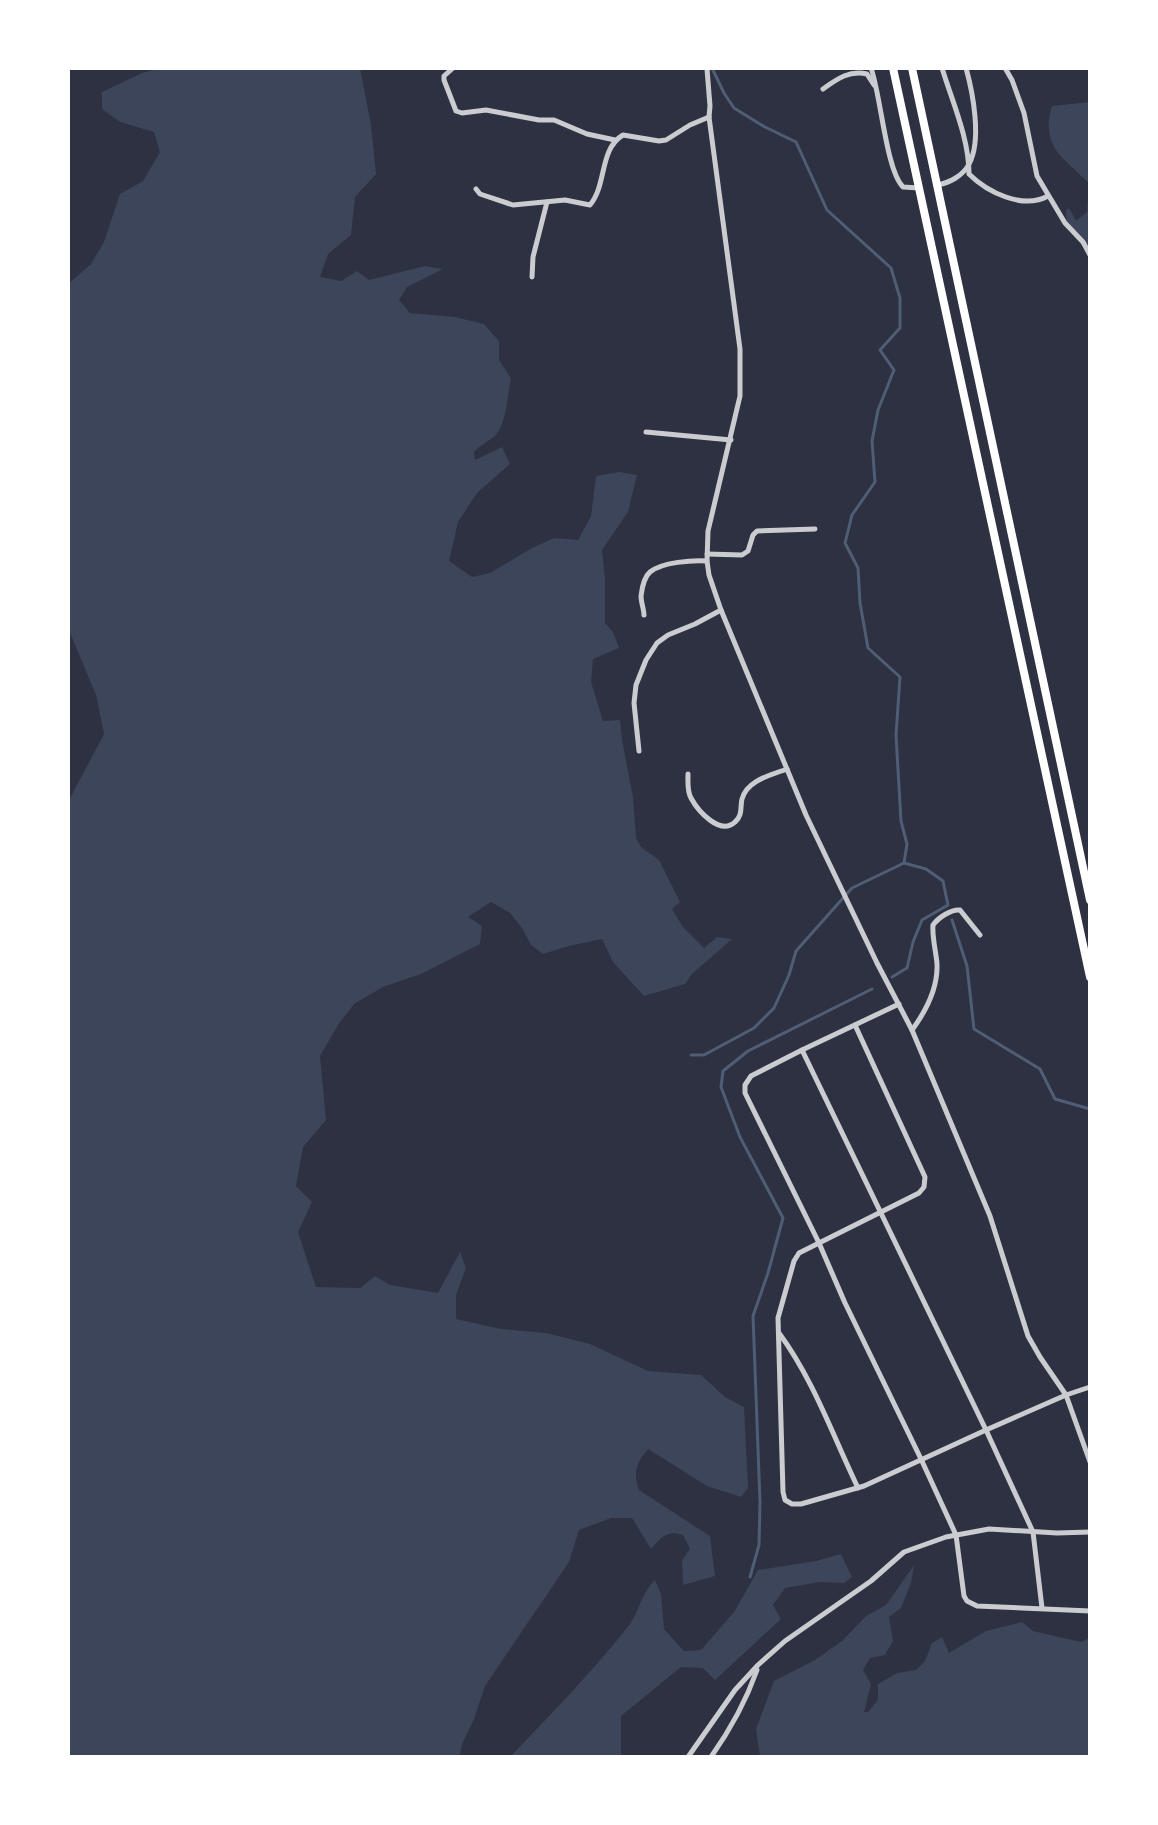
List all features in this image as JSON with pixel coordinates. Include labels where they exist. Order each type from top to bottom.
[{"type":"main road","points":[[893,68],[1090,977]]},
{"type":"main road","points":[[912,68],[1090,900]]},
{"type":"main road","points":[[919,188],[937,185]]},
{"type":"street","points":[[453,68],[444,80],[456,111],[486,110],[554,120],[587,134],[615,140]]},
{"type":"street","points":[[871,68],[897,181],[903,187],[919,188]]},
{"type":"street","points":[[942,68],[963,135],[969,174],[1004,196],[1034,202],[1048,196]]},
{"type":"street","points":[[937,185],[954,179],[969,165],[975,141],[974,103],[966,68]]},
{"type":"street","points":[[1005,68],[1024,113],[1034,169],[1065,223],[1083,242],[1090,255]]},
{"type":"street","points":[[707,69],[709,117],[740,349],[740,396],[708,531],[709,575],[787,769],[912,1030],[990,1216],[1028,1336],[1066,1395],[1090,1462]]},
{"type":"street","points":[[823,89],[847,74],[859,72],[867,74],[872,80],[879,97]]},
{"type":"street","points":[[476,189],[480,194],[513,205],[565,200],[590,205],[595,199],[615,140],[623,135],[666,140],[709,117]]},
{"type":"street","points":[[532,277],[533,257],[547,202]]},
{"type":"street","points":[[646,432],[731,440]]},
{"type":"street","points":[[644,615],[641,600],[650,572],[681,562],[742,555],[748,551],[757,531],[815,529]]},
{"type":"street","points":[[639,751],[634,703],[636,685],[646,660],[657,643],[668,635],[721,610]]},
{"type":"street","points":[[688,774],[689,796],[716,824],[725,827],[734,824],[741,813],[742,797],[753,783],[787,769]]},
{"type":"street","points":[[912,1030],[929,1002],[937,978],[933,925],[955,910],[960,910],[980,935]]},
{"type":"street","points":[[899,1004],[751,1076],[745,1085],[745,1093],[956,1535],[967,1601],[977,1606],[1090,1611]]},
{"type":"street","points":[[855,1025],[926,1182],[919,1193],[799,1253],[794,1261],[778,1318],[785,1500],[801,1504],[858,1488],[1090,1387]]},
{"type":"street","points":[[802,1050],[1033,1532],[1042,1608]]},
{"type":"street","points":[[779,1332],[809,1381],[858,1488]]},
{"type":"street","points":[[688,1757],[735,1690],[758,1665],[785,1641],[871,1581],[904,1552],[956,1535],[989,1529],[1090,1532]]},
{"type":"street","points":[[711,1757],[749,1692],[758,1665]]},
{"type":"shaded area","points":[[161,68],[360,68],[376,174],[355,197],[351,235],[328,254],[320,277],[341,281],[357,271],[369,280],[425,266],[443,269],[407,287],[399,300],[410,313],[455,317],[484,324],[499,341],[499,360],[511,378],[499,431],[474,452],[475,460],[502,447],[510,464],[477,493],[458,522],[449,561],[472,577],[490,573],[554,538],[578,540],[591,516],[596,476],[619,472],[637,475],[628,512],[602,550],[605,623],[613,632],[619,648],[593,659],[591,682],[603,721],[620,720],[633,797],[636,838],[641,847],[659,860],[680,902],[672,909],[683,927],[704,948],[717,937],[732,939],[685,984],[644,996],[613,962],[602,939],[543,954],[531,945],[510,913],[491,902],[468,917],[482,926],[480,944],[421,974],[383,987],[354,1004],[320,1056],[326,1120],[303,1147],[296,1186],[312,1202],[298,1232],[316,1287],[360,1288],[375,1276],[390,1285],[438,1293],[460,1252],[466,1268],[456,1295],[456,1319],[501,1329],[546,1333],[590,1344],[648,1371],[701,1375],[725,1397],[744,1407],[748,1488],[741,1497],[707,1486],[648,1449],[637,1468],[639,1490],[710,1536],[715,1576],[683,1585],[682,1560],[690,1549],[683,1535],[673,1533],[665,1536],[651,1549],[632,1518],[611,1518],[579,1530],[569,1562],[485,1686],[459,1757],[68,1757],[68,802],[104,734],[96,695],[68,628],[68,284],[91,264],[104,242],[120,194],[143,181],[160,152],[154,132],[120,122],[102,109],[102,92],[142,73]]},
{"type":"shaded area","points":[[1090,102],[1090,252],[1076,238],[1066,218],[1069,208],[1076,221],[1087,212],[1089,183],[1056,150],[1049,131],[1049,120],[1052,106]]},
{"type":"shaded area","points":[[841,1554],[852,1577],[844,1583],[820,1582],[785,1588],[773,1605],[781,1619],[715,1680],[703,1668],[681,1667],[621,1716],[621,1757],[510,1757],[585,1678],[627,1628],[655,1580],[661,1594],[664,1629],[684,1651],[701,1650],[734,1612],[758,1570]]},
{"type":"shaded area","points":[[914,1565],[901,1608],[889,1617],[893,1641],[885,1655],[870,1658],[863,1670],[871,1684],[864,1712],[868,1712],[878,1700],[878,1684],[897,1673],[916,1670],[925,1661],[932,1643],[942,1637],[949,1653],[986,1631],[1022,1622],[1033,1631],[1081,1642],[1090,1638],[1090,1757],[760,1757],[756,1729],[774,1681],[815,1660],[842,1641],[866,1616],[886,1605]]},
{"type":"waterway","points":[[712,68],[734,108],[796,142],[827,210],[891,268],[900,298],[900,328],[880,350],[894,370],[878,410],[872,441],[875,482],[852,515],[845,543],[858,568],[868,648],[900,677],[896,735],[901,821],[907,844],[904,863]]},
{"type":"waterway","points":[[691,1055],[704,1055],[754,1028],[774,1008],[796,951],[852,888],[904,863],[926,869],[943,881],[948,905],[922,920],[907,968],[892,977]]},
{"type":"waterway","points":[[952,920],[967,966],[974,1029],[1040,1069],[1055,1099],[1090,1109]]},
{"type":"waterway","points":[[750,1577],[759,1545],[760,1502],[753,1316],[783,1218],[740,1137],[721,1087],[723,1071],[748,1051],[872,989]]}]
